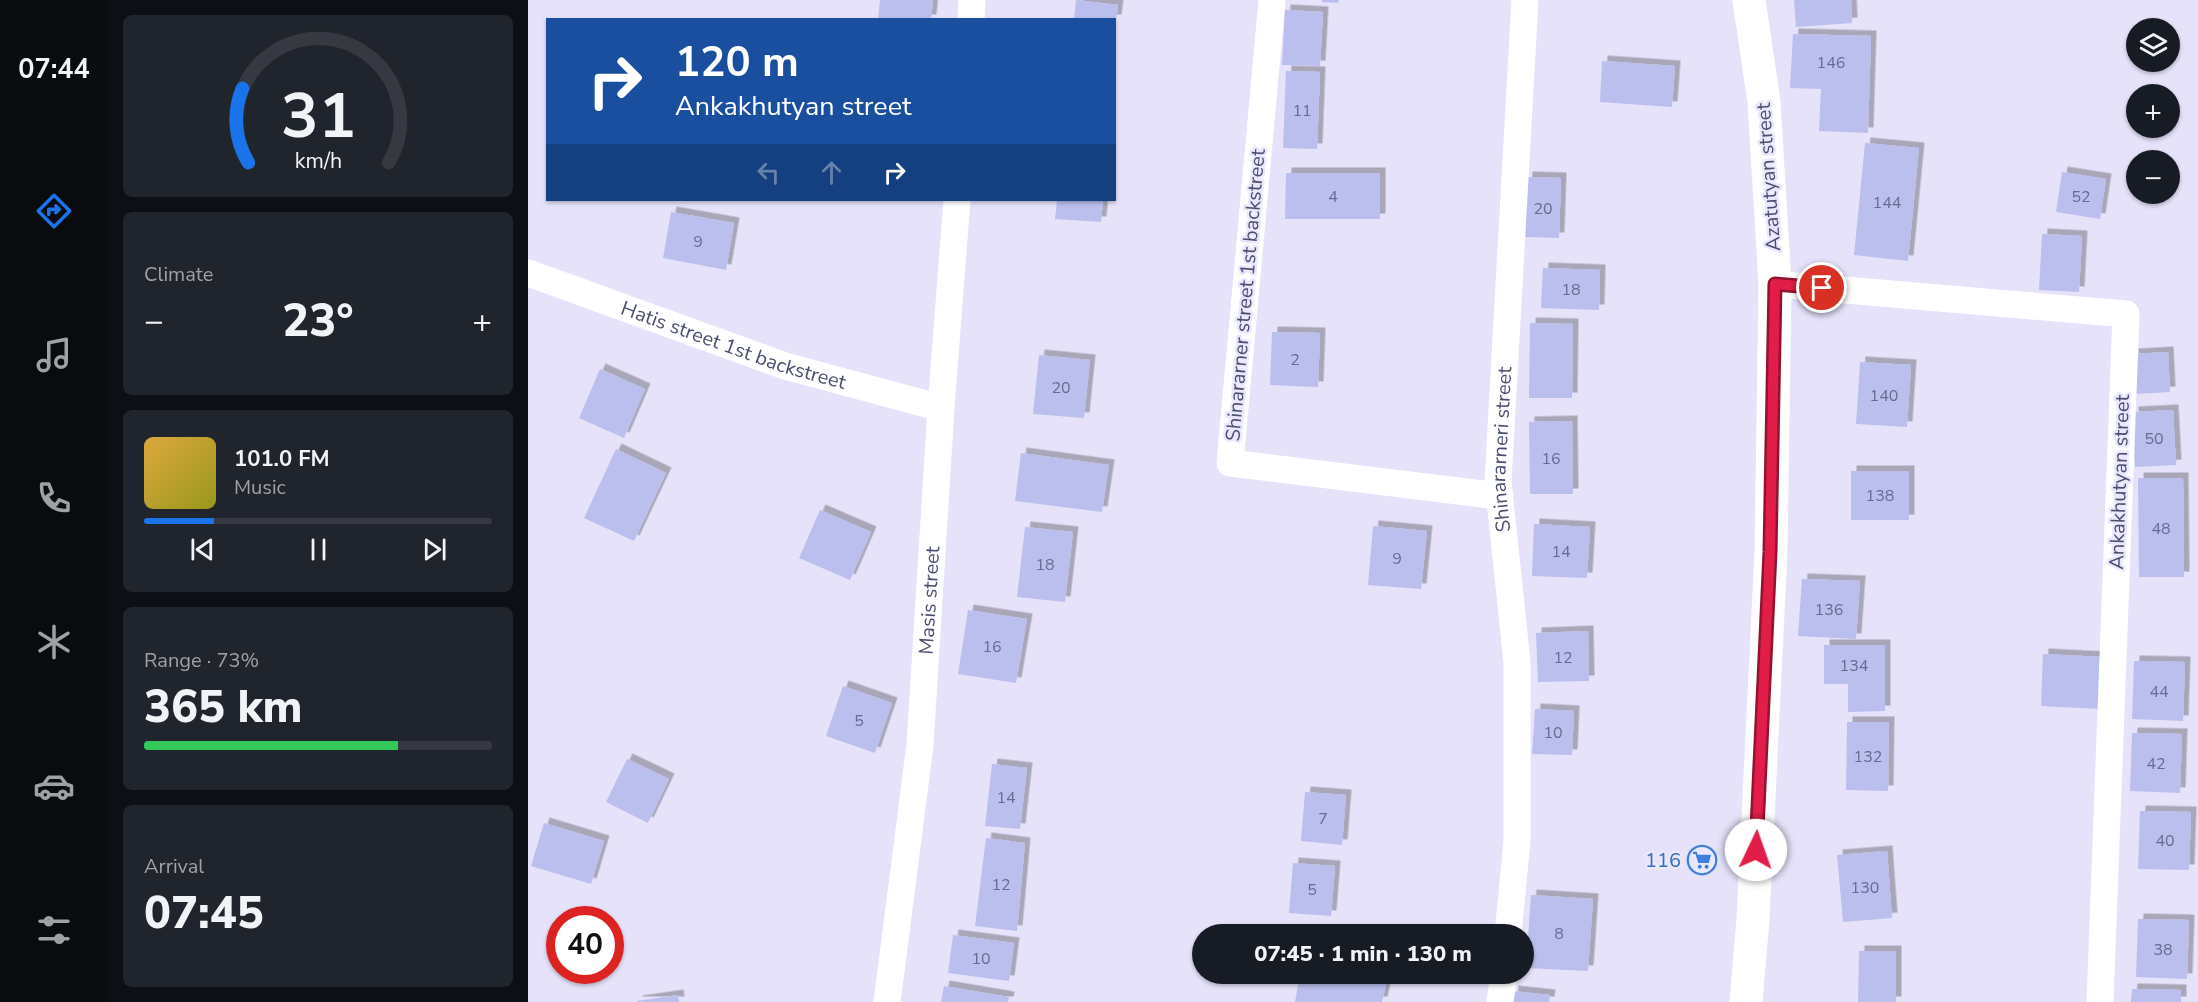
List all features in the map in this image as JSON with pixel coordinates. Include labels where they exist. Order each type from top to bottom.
[{"type":"street","points":[[970,18],[972,0]]},
{"type":"street","name":"Shinararner street 1st backstreet","points":[[1272,0],[1230,463],[1499,496]]},
{"type":"street","name":"Shinararneri street","points":[[1509,924],[1517,841],[1517,662],[1498,481],[1525,0]]},
{"type":"street","name":"Azatutyan street","points":[[1746,1002],[1753,919],[1770,564],[1775,284],[1764,102],[1749,0]]},
{"type":"street","name":"Masis street","points":[[887,1002],[920,745],[941,408],[957,201]]},
{"type":"street","name":"Hatis street 1st backstreet","points":[[528,273],[785,366],[941,408]]},
{"type":"street","name":"Ankakhutyan street","points":[[1775,284],[2126,314],[2100,1002]]},
{"type":"street","points":[[1500,1002],[1503,984]]},
{"type":"building","points":[[880,0],[933,0],[931,18],[878,18]]},
{"type":"building","points":[[1076,0],[1118,5],[1116,20],[1116,18],[1074,18]]},
{"type":"building","points":[[1322,0],[1339,0],[1338,3],[1322,2]]},
{"type":"building","points":[[1794,0],[1851,0],[1852,23],[1796,27]]},
{"type":"building","points":[[1285,10],[1323,12],[1320,66],[1282,65]]},
{"type":"building","points":[[1793,34],[1871,36],[1868,133],[1819,131],[1821,89],[1790,88]]},
{"type":"building","points":[[1602,61],[1675,66],[1672,107],[1600,102]]},
{"type":"building","points":[[1286,71],[1320,72],[1317,149],[1283,148]]},
{"type":"building","points":[[1865,143],[1919,148],[1908,261],[1854,255]]},
{"type":"building","points":[[2062,172],[2106,179],[2100,219],[2056,212]]},
{"type":"building","points":[[1286,173],[1380,173],[1380,219],[1285,219]]},
{"type":"building","points":[[1527,177],[1561,178],[1559,238],[1525,237]]},
{"type":"building","points":[[1057,201],[1103,201],[1101,222],[1055,219]]},
{"type":"building","points":[[671,212],[734,223],[726,270],[663,258]]},
{"type":"building","points":[[2042,234],[2082,236],[2079,292],[2039,290]]},
{"type":"building","points":[[1543,268],[1600,270],[1599,310],[1541,308]]},
{"type":"building","points":[[1530,323],[1573,324],[1572,398],[1529,398]]},
{"type":"building","points":[[1272,332],[1320,333],[1318,387],[1270,385]]},
{"type":"building","points":[[2168,352],[2170,392],[2135,394],[2133,354]]},
{"type":"building","points":[[1039,355],[1090,360],[1084,418],[1033,414]]},
{"type":"building","points":[[1860,362],[1911,365],[1907,427],[1856,424]]},
{"type":"building","points":[[600,369],[645,389],[624,438],[579,418]]},
{"type":"building","points":[[2173,410],[2176,465],[2135,467],[2133,412]]},
{"type":"building","points":[[1572,421],[1573,494],[1530,494],[1529,422]]},
{"type":"building","points":[[616,449],[666,473],[634,541],[584,518]]},
{"type":"building","points":[[1021,453],[1109,465],[1102,512],[1015,501]]},
{"type":"building","points":[[1851,471],[1909,471],[1909,520],[1851,520]]},
{"type":"building","points":[[2138,478],[2183,478],[2184,577],[2139,577]]},
{"type":"building","points":[[820,510],[871,532],[850,580],[799,558]]},
{"type":"building","points":[[1534,524],[1590,527],[1587,578],[1532,576]]},
{"type":"building","points":[[1373,526],[1427,531],[1421,589],[1368,585]]},
{"type":"building","points":[[1025,527],[1073,532],[1065,602],[1017,597]]},
{"type":"building","points":[[1802,579],[1860,581],[1856,639],[1798,636]]},
{"type":"building","points":[[968,610],[1027,619],[1016,683],[958,674]]},
{"type":"building","points":[[1588,631],[1589,681],[1538,682],[1536,633]]},
{"type":"building","points":[[1824,645],[1885,645],[1885,711],[1848,712],[1848,684],[1824,684]]},
{"type":"building","points":[[2043,654],[2103,657],[2100,709],[2041,706]]},
{"type":"building","points":[[2134,661],[2185,662],[2183,721],[2132,719]]},
{"type":"building","points":[[843,686],[892,703],[875,753],[826,736]]},
{"type":"building","points":[[1535,709],[1574,711],[1572,755],[1532,754]]},
{"type":"building","points":[[1847,722],[1889,722],[1888,791],[1846,790]]},
{"type":"building","points":[[2132,733],[2182,734],[2180,793],[2130,791]]},
{"type":"building","points":[[627,759],[669,779],[648,823],[606,802]]},
{"type":"building","points":[[992,764],[1027,768],[1020,829],[985,826]]},
{"type":"building","points":[[1305,792],[1346,795],[1342,845],[1301,841]]},
{"type":"building","points":[[2140,811],[2191,812],[2189,870],[2138,869]]},
{"type":"building","points":[[544,823],[604,841],[591,884],[531,866]]},
{"type":"building","points":[[986,838],[1025,843],[1017,931],[975,926]]},
{"type":"building","points":[[1887,851],[1892,918],[1843,922],[1837,855]]},
{"type":"building","points":[[1293,863],[1335,866],[1331,916],[1289,913]]},
{"type":"building","points":[[1531,895],[1593,899],[1588,971],[1534,968],[1534,924],[1529,924]]},
{"type":"building","points":[[2138,919],[2189,920],[2187,979],[2136,977]]},
{"type":"building","points":[[953,935],[1014,943],[1009,981],[948,973]]},
{"type":"building","points":[[1859,951],[1896,951],[1896,1002],[1858,1002]]},
{"type":"building","points":[[1298,984],[1386,984],[1382,1002],[1295,1002]]},
{"type":"building","points":[[944,986],[1009,997],[1008,1002],[941,1002]]},
{"type":"building","points":[[2132,989],[2181,990],[2181,1002],[2131,1002]]},
{"type":"building","points":[[1513,991],[1550,995],[1549,1002],[1512,1002]]},
{"type":"building","points":[[678,995],[679,1002],[637,1002],[637,1001]]},
{"type":"place","name":"116","points":[[1702,860]]},
{"type":"route","points":[[1756,850],[1770,552],[1775,284],[1822,288]]}]
